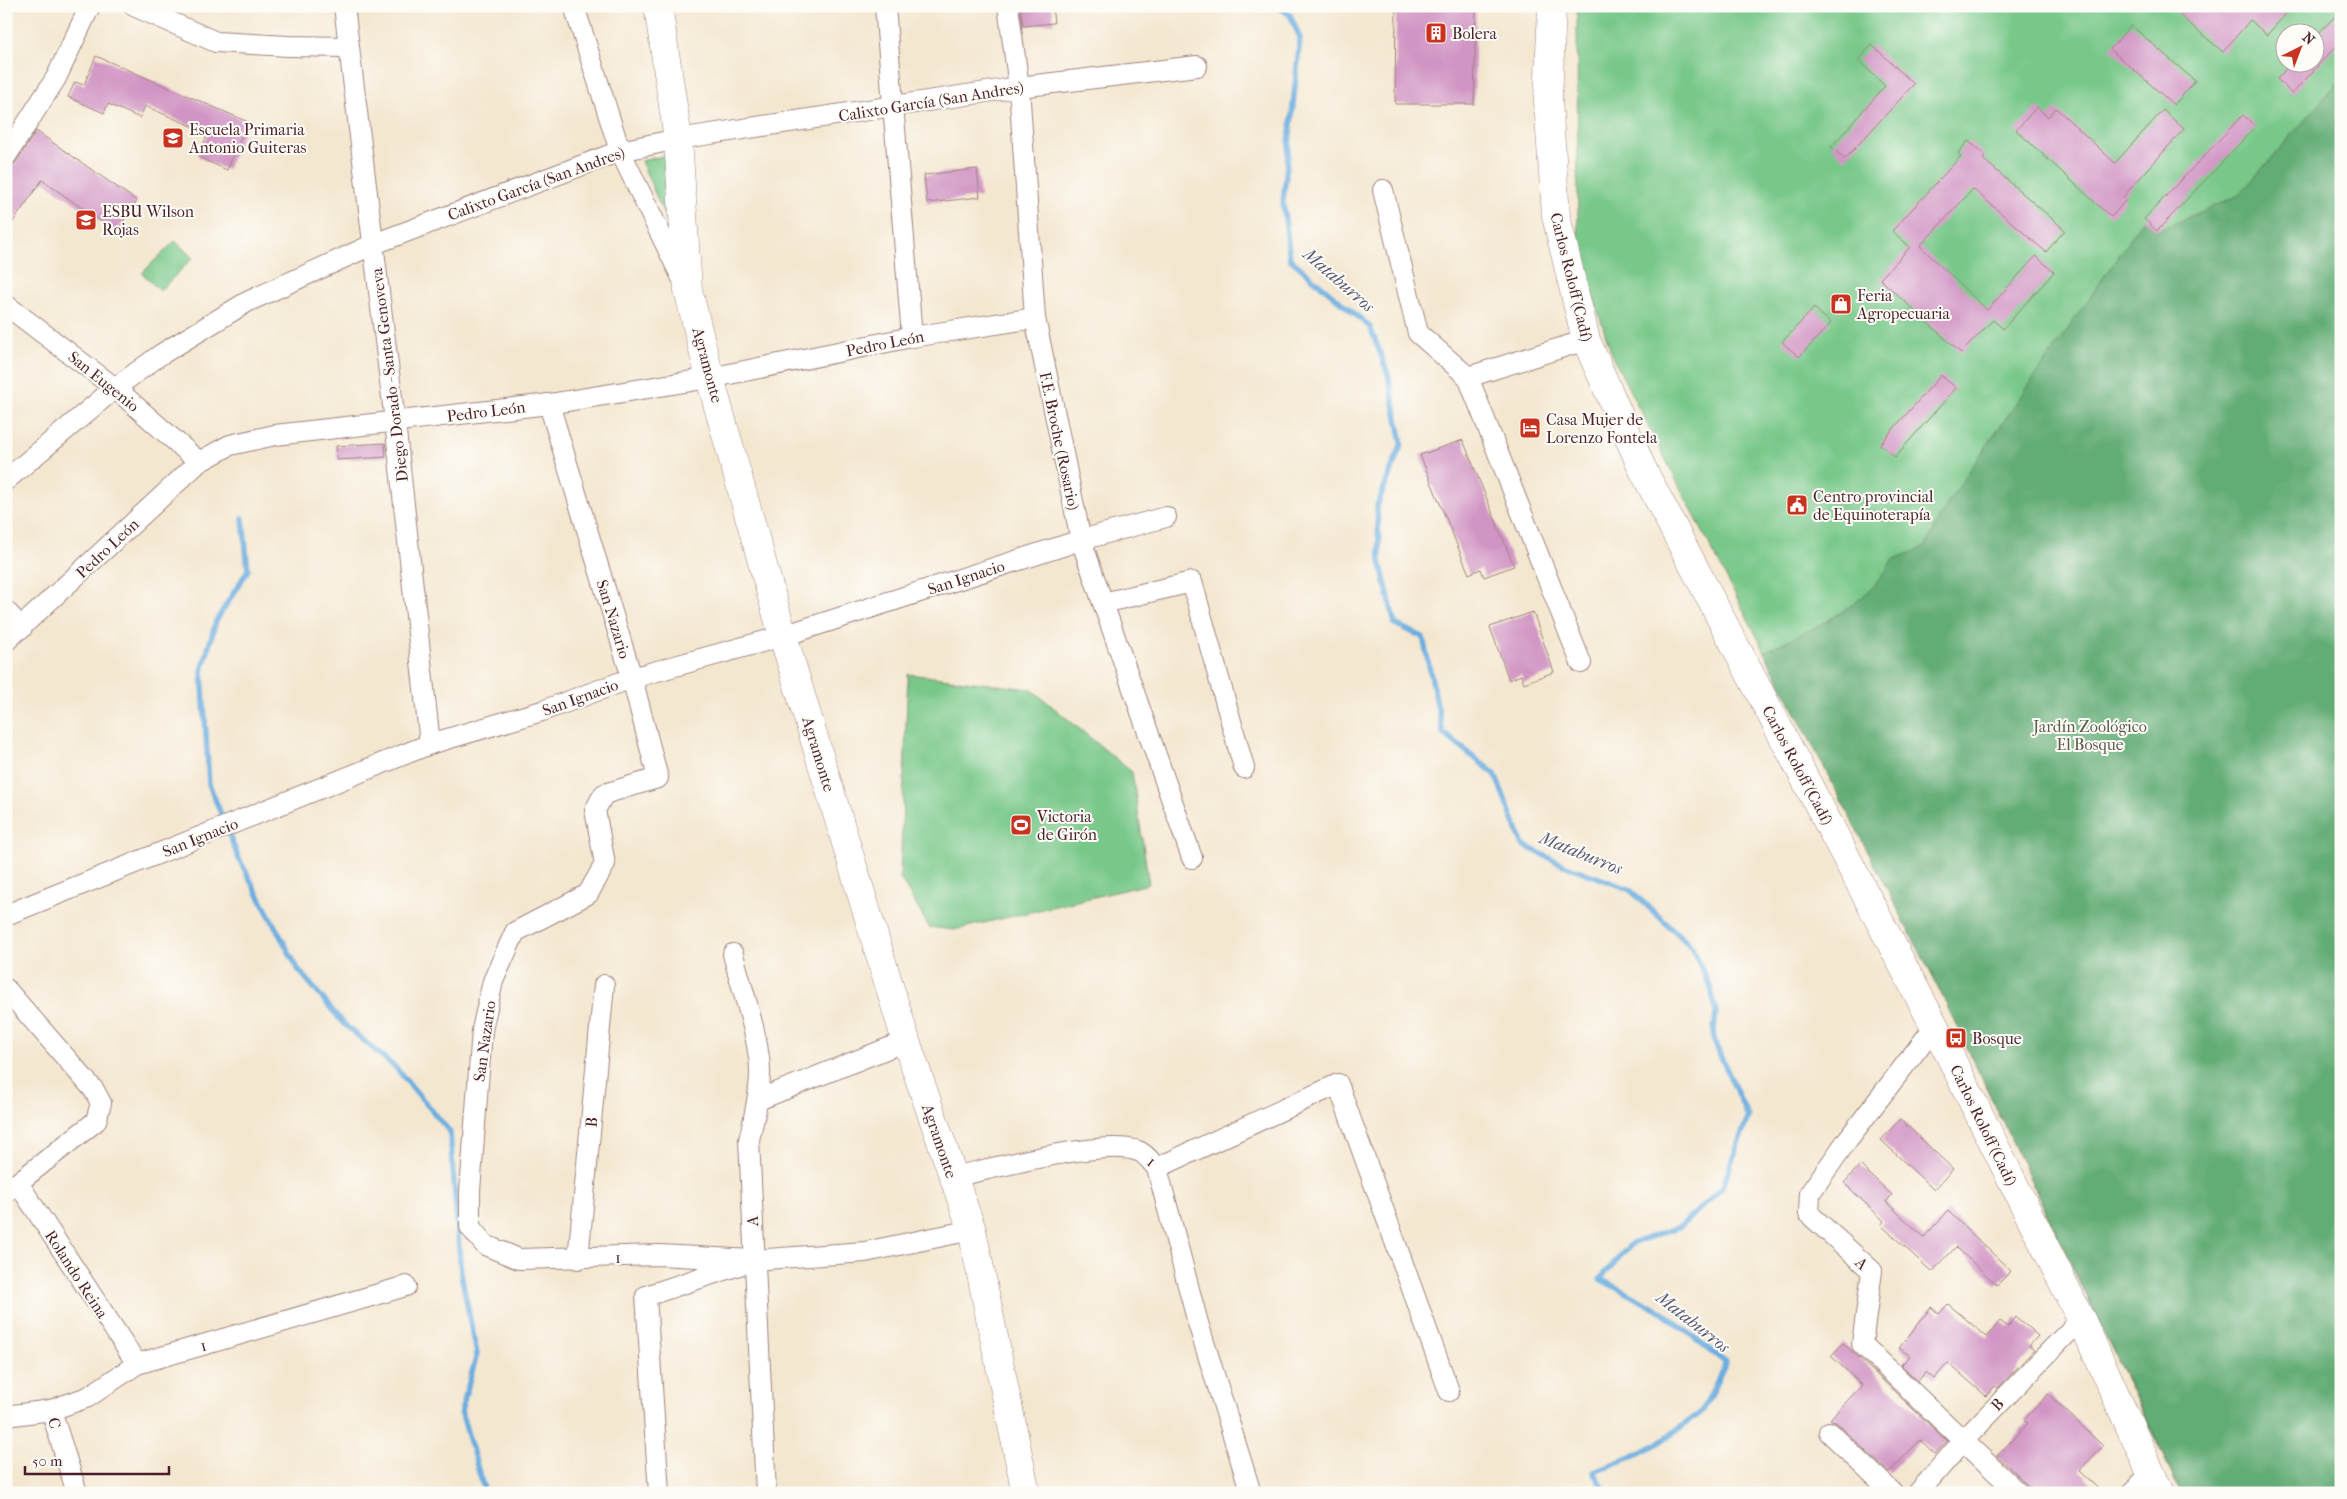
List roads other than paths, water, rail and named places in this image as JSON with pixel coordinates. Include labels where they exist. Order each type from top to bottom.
[{"type":"street","points":[[6,156],[56,78],[90,6]]},
{"type":"street","points":[[134,6],[216,42],[348,47]]},
{"type":"street","name":"Diego Dorado - Santa Genoveva","points":[[344,6],[396,422],[430,744]]},
{"type":"street","points":[[574,6],[620,151],[688,290]]},
{"type":"street","name":"Agramonte","points":[[658,6],[678,139],[688,290],[710,378],[783,636],[906,1041],[972,1230],[1026,1493]]},
{"type":"street","points":[[884,6],[912,337]]},
{"type":"street","name":"F.E. Broche (Rosario)","points":[[1008,6],[1019,87],[1035,318],[1081,540],[1192,858]]},
{"type":"street","name":"Carlos Roloff (Cadí)","points":[[1552,6],[1548,101],[1556,216],[1586,340],[1643,470],[1934,1026],[2081,1319],[2155,1483]]},
{"type":"street","name":"Calixto García (San Andres)","points":[[6,480],[115,388],[160,355],[247,302],[374,244],[620,151],[678,139],[893,108],[1019,87],[1197,66]]},
{"type":"street","points":[[1383,190],[1418,333],[1468,377],[1581,663]]},
{"type":"street","name":"San Eugenio","points":[[6,305],[115,388],[199,462]]},
{"type":"street","name":"Pedro León","points":[[6,641],[199,462],[230,445],[275,435],[549,404],[710,378],[912,337],[1035,318]]},
{"type":"street","points":[[1468,377],[1586,340]]},
{"type":"street","name":"San Nazario","points":[[485,1245],[470,1227],[470,1191],[482,1030],[493,981],[515,932],[588,894],[605,864],[595,810],[604,794],[658,778],[632,678],[549,404]]},
{"type":"street","name":"San Ignacio","points":[[6,915],[430,744],[542,711],[632,678],[783,636],[1081,540],[1166,517]]},
{"type":"street","points":[[1103,603],[1192,582],[1244,768]]},
{"type":"street","points":[[6,611],[22,628]]},
{"type":"street","name":"A","points":[[733,954],[755,1041],[760,1073],[758,1100],[749,1140],[753,1260],[766,1493]]},
{"type":"street","name":"B","points":[[578,1259],[604,986]]},
{"type":"street","points":[[6,989],[94,1090],[101,1103],[96,1121],[12,1188]]},
{"type":"street","name":"A","points":[[1934,1026],[1848,1138],[1810,1192],[1809,1214],[1872,1271],[1862,1344],[2018,1493]]},
{"type":"street","points":[[758,1100],[906,1041]]},
{"type":"street","name":"1","points":[[953,1177],[1082,1151],[1117,1146],[1139,1151],[1157,1168],[1338,1084],[1449,1391]]},
{"type":"street","points":[[1157,1168],[1198,1323],[1251,1493]]},
{"type":"street","name":"Rolando Reina","points":[[12,1188],[137,1364]]},
{"type":"street","name":"1","points":[[485,1245],[519,1260],[659,1255],[753,1260],[865,1252],[972,1230]]},
{"type":"street","name":"1","points":[[659,1493],[646,1296],[753,1260]]},
{"type":"street","name":"1","points":[[6,1416],[51,1410],[88,1397],[137,1364],[406,1286]]},
{"type":"street","name":"B","points":[[1918,1493],[1963,1441],[2081,1319]]},
{"type":"street","name":"C","points":[[51,1410],[77,1493]]},
{"type":"street","points":[[1829,1432],[1893,1493]]},
{"type":"street","points":[[2131,1493],[2155,1483]]},
{"type":"waterway","name":"Mataburros","points":[[1277,6],[1290,15],[1300,38],[1283,202],[1290,259],[1370,327],[1388,374],[1402,443],[1377,506],[1380,561],[1395,624],[1423,637],[1443,733],[1495,774],[1523,845],[1564,865],[1629,889],[1691,946],[1711,988],[1716,1012],[1713,1039],[1748,1117],[1722,1188],[1681,1226],[1631,1244],[1600,1279],[1664,1313],[1726,1363],[1702,1412],[1657,1444],[1631,1457],[1594,1471],[1606,1493]]},
{"type":"waterway","points":[[243,518],[248,570],[216,621],[202,671],[209,784],[239,859],[298,969],[343,1023],[396,1068],[450,1132],[461,1273],[477,1354],[461,1411],[485,1493]]},
{"type":"place","name":"Bolera","points":[[1436,33]]},
{"type":"place","name":"Escuela Primaria Antonio Guiteras","points":[[173,138]]},
{"type":"place","name":"ESBU Wilson Rojas","points":[[86,220]]},
{"type":"place","name":"Feria Agropecuaria","points":[[1841,304]]},
{"type":"place","name":"Casa Mujer de Lorenzo Fontela","points":[[1530,428]]},
{"type":"place","name":"Centro provincial de Equinoterapía","points":[[1797,505]]},
{"type":"place","name":"Victoria de Girón","points":[[1021,825]]},
{"type":"place","name":"Bosque","points":[[1956,1038]]},
{"type":"park label","name":"Jardín Zoológico El Bosque","points":[[2090,735]]}]
